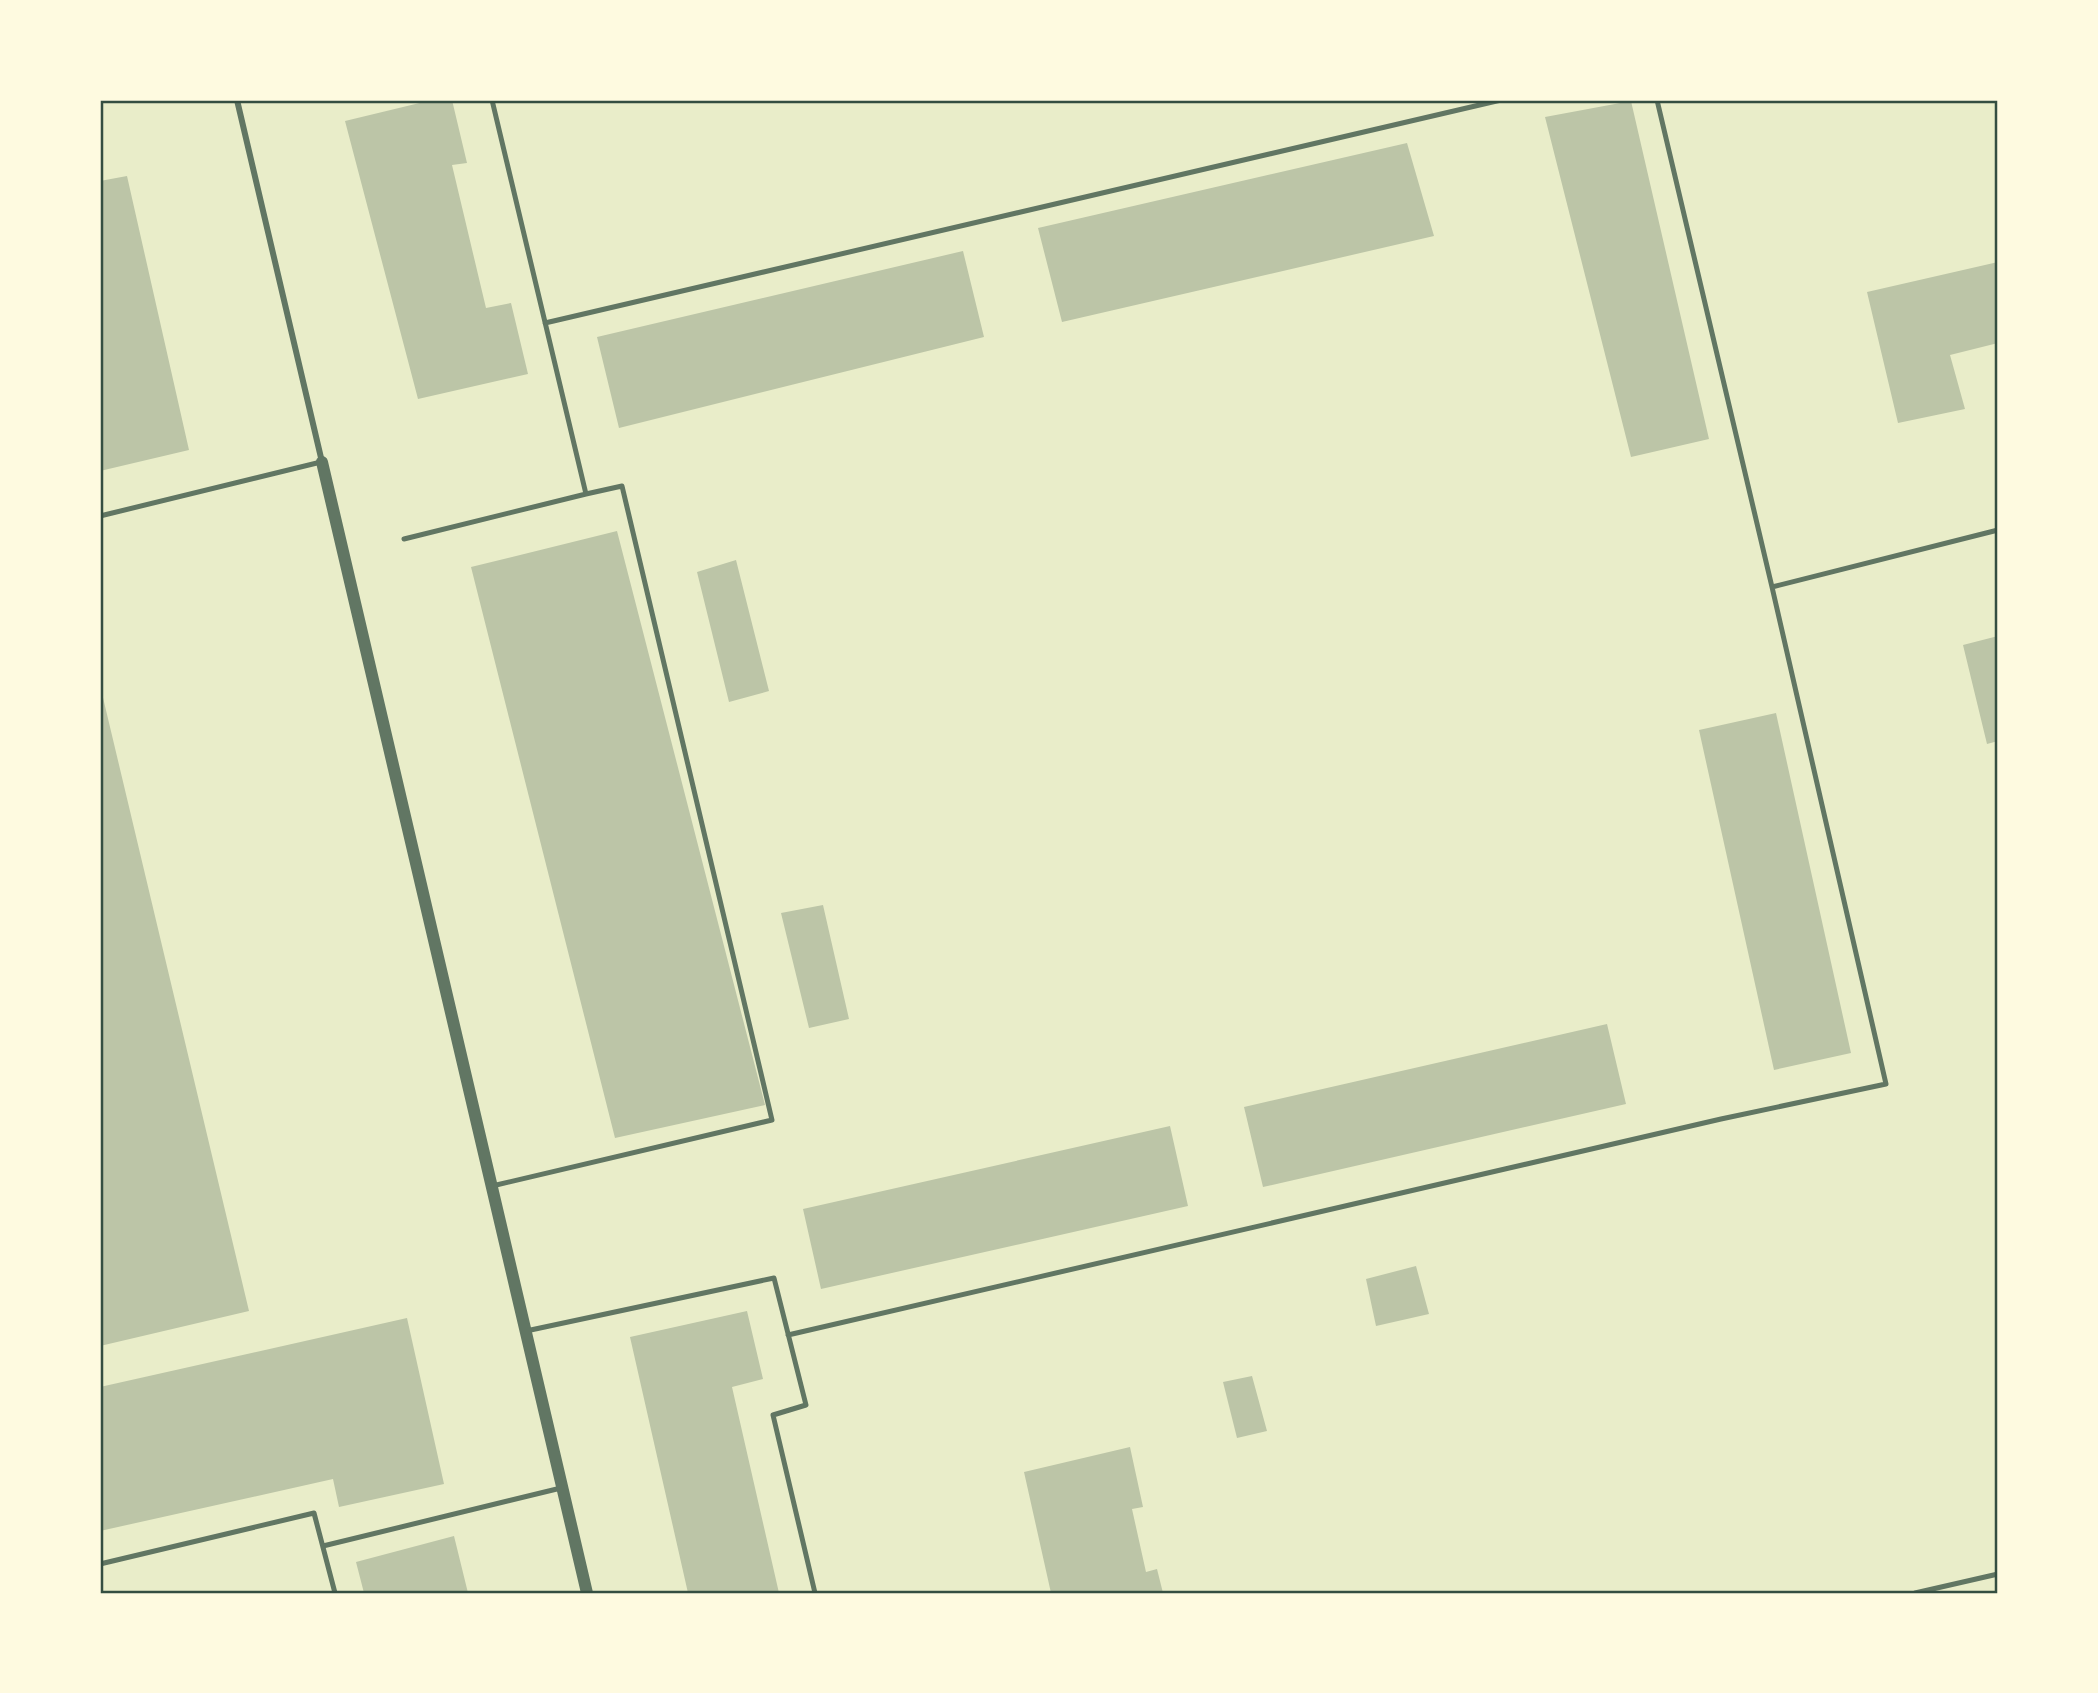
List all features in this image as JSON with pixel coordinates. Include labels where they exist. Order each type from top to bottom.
[{"type":"street","points":[[237,100],[587,1593]]},
{"type":"lane","points":[[492,100],[586,494]]},
{"type":"lane","points":[[545,323],[1502,100]]},
{"type":"lane","points":[[788,1335],[1886,1084],[1657,100]]},
{"type":"lane","points":[[100,516],[323,462]]},
{"type":"lane","points":[[404,540],[622,486],[772,1120],[492,1186]]},
{"type":"lane","points":[[1772,587],[1998,530]]},
{"type":"lane","points":[[526,1331],[774,1278],[806,1405],[773,1415],[815,1593]]},
{"type":"lane","points":[[323,1546],[563,1488]]},
{"type":"lane","points":[[100,1564],[314,1513],[335,1593]]},
{"type":"lane","points":[[1915,1593],[1998,1574]]},
{"type":"building","points":[[432,100],[452,100],[467,163],[452,165],[486,308],[511,303],[528,374],[418,399],[345,121]]},
{"type":"building","points":[[1631,101],[1709,439],[1631,457],[1545,117]]},
{"type":"building","points":[[1407,143],[1434,236],[1062,322],[1038,228]]},
{"type":"building","points":[[127,176],[189,450],[100,471],[100,181]]},
{"type":"building","points":[[963,251],[984,337],[619,428],[597,337]]},
{"type":"building","points":[[1998,262],[1998,343],[1950,355],[1965,409],[1898,423],[1867,292]]},
{"type":"building","points":[[617,531],[765,1105],[615,1138],[471,567]]},
{"type":"building","points":[[736,560],[769,691],[729,702],[697,572]]},
{"type":"building","points":[[1998,636],[1998,741],[1987,744],[1963,645]]},
{"type":"building","points":[[100,685],[249,1311],[100,1346]]},
{"type":"building","points":[[1776,713],[1851,1053],[1774,1070],[1699,730]]},
{"type":"building","points":[[823,905],[849,1019],[809,1028],[781,913]]},
{"type":"building","points":[[1607,1024],[1626,1104],[1263,1187],[1244,1107]]},
{"type":"building","points":[[1170,1126],[1188,1206],[821,1289],[803,1209]]},
{"type":"building","points":[[1416,1266],[1429,1314],[1376,1326],[1366,1279]]},
{"type":"building","points":[[747,1311],[763,1379],[732,1387],[779,1593],[688,1593],[630,1337]]},
{"type":"building","points":[[407,1318],[444,1484],[339,1507],[333,1479],[100,1531],[100,1387]]},
{"type":"building","points":[[1252,1376],[1267,1431],[1237,1438],[1223,1382]]},
{"type":"building","points":[[1130,1447],[1143,1507],[1132,1509],[1146,1572],[1157,1569],[1163,1593],[1051,1593],[1024,1472]]},
{"type":"building","points":[[454,1536],[468,1593],[364,1593],[356,1562]]}]
